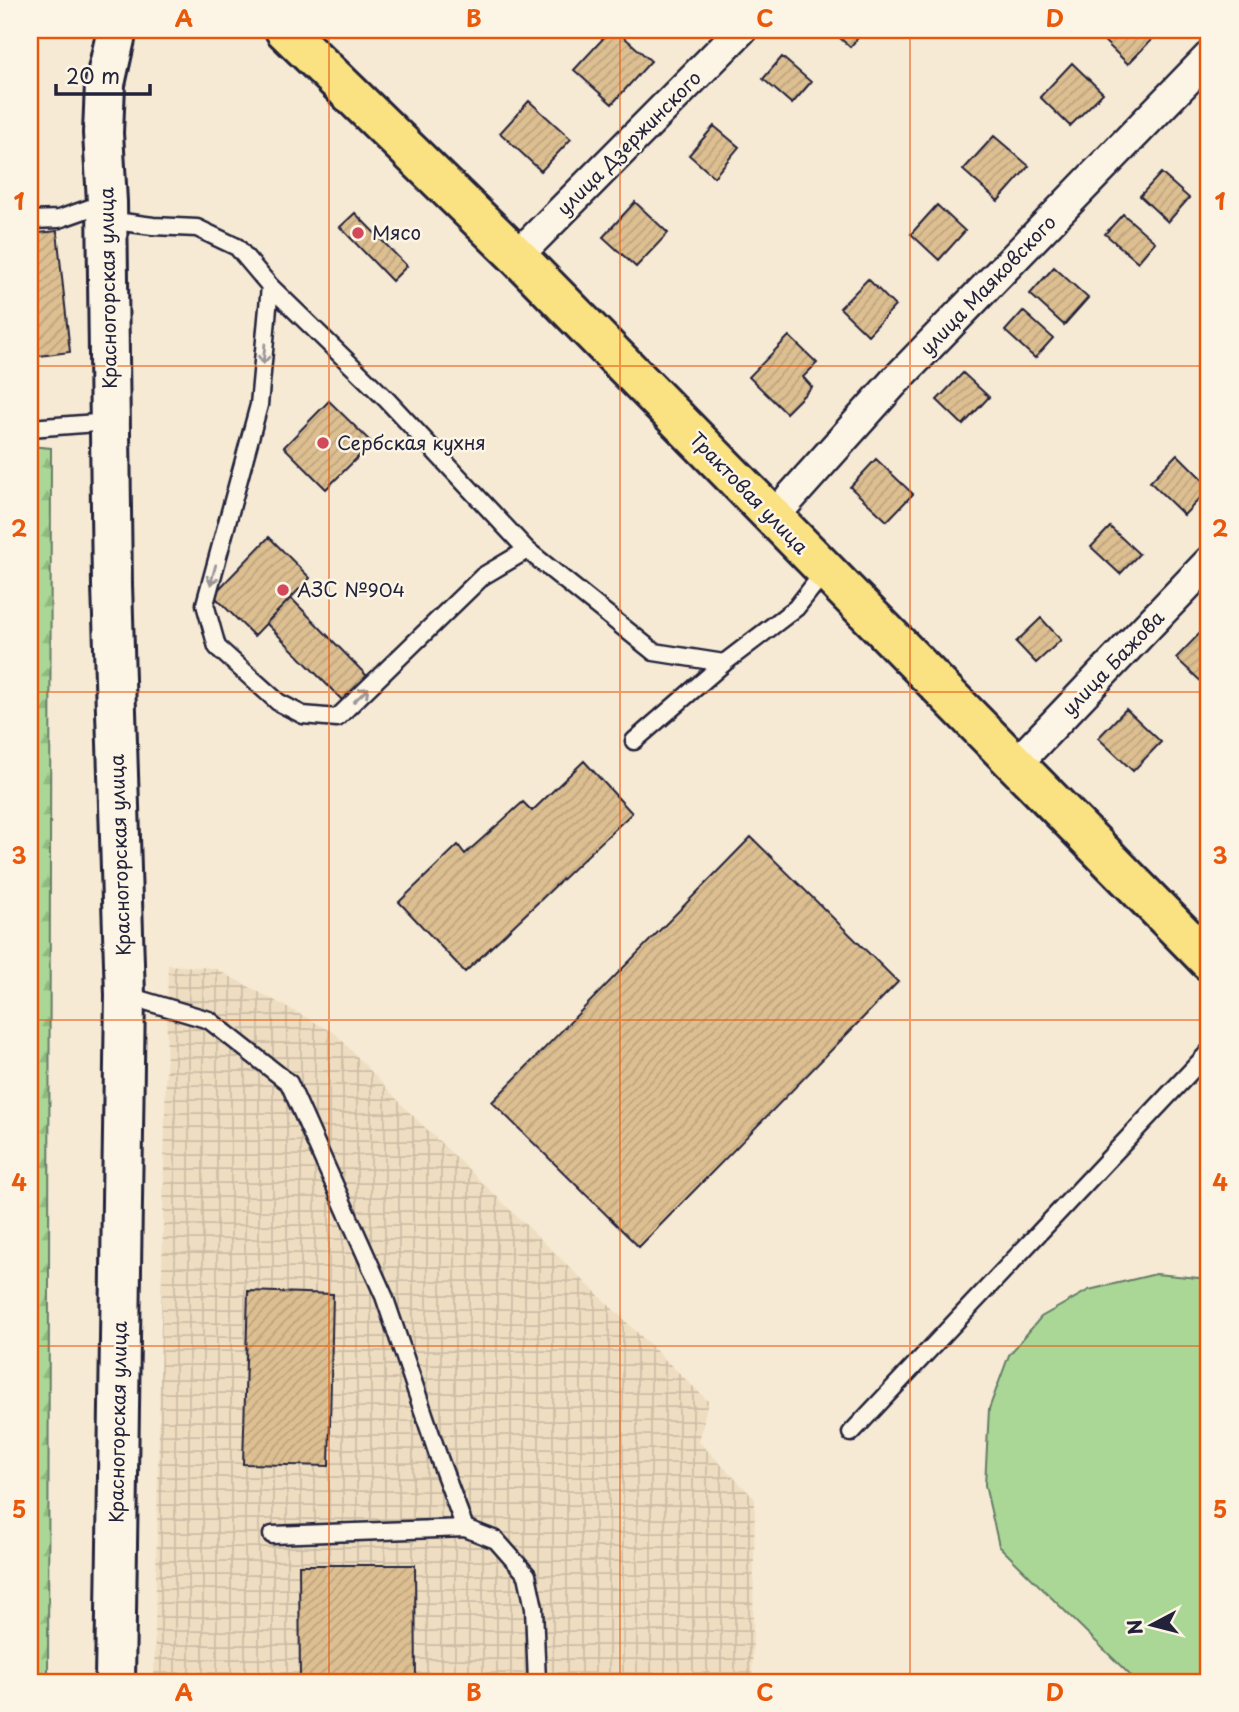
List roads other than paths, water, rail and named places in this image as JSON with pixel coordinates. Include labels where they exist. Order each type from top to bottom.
[{"type":"main road","name":"Трактовая улица","points":[[285,30],[517,256],[1209,961]]},
{"type":"street","name":"Красногорская улица","points":[[115,1682],[125,995],[112,584],[107,211],[103,133],[105,84],[117,30]]},
{"type":"street","name":"улица Дзержинского","points":[[517,256],[741,30]]},
{"type":"street","name":"улица Маяковского","points":[[773,517],[893,383],[1209,57]]},
{"type":"street","name":"улица Бажова","points":[[1016,764],[1209,562]]},
{"type":"lane","points":[[30,220],[59,219],[107,211],[153,226],[197,228],[237,247],[270,286],[387,400],[527,550],[654,652],[724,663]]},
{"type":"lane","points":[[270,286],[259,405],[205,604],[217,647],[278,702],[303,715],[337,718],[482,576],[527,550]]},
{"type":"lane","points":[[30,428],[110,422]]},
{"type":"lane","points":[[634,741],[724,663],[796,608],[825,570]]},
{"type":"lane","points":[[125,995],[209,1020],[289,1083],[384,1296],[465,1528]]},
{"type":"lane","points":[[850,1433],[1209,1052]]},
{"type":"lane","points":[[272,1535],[465,1528],[496,1539],[527,1575],[534,1608],[537,1682]]},
{"type":"place","name":"Мясо","points":[[358,233]]},
{"type":"place","name":"Сербская кухня","points":[[323,443]]},
{"type":"place","name":"АЗС №904","points":[[283,590]]}]
